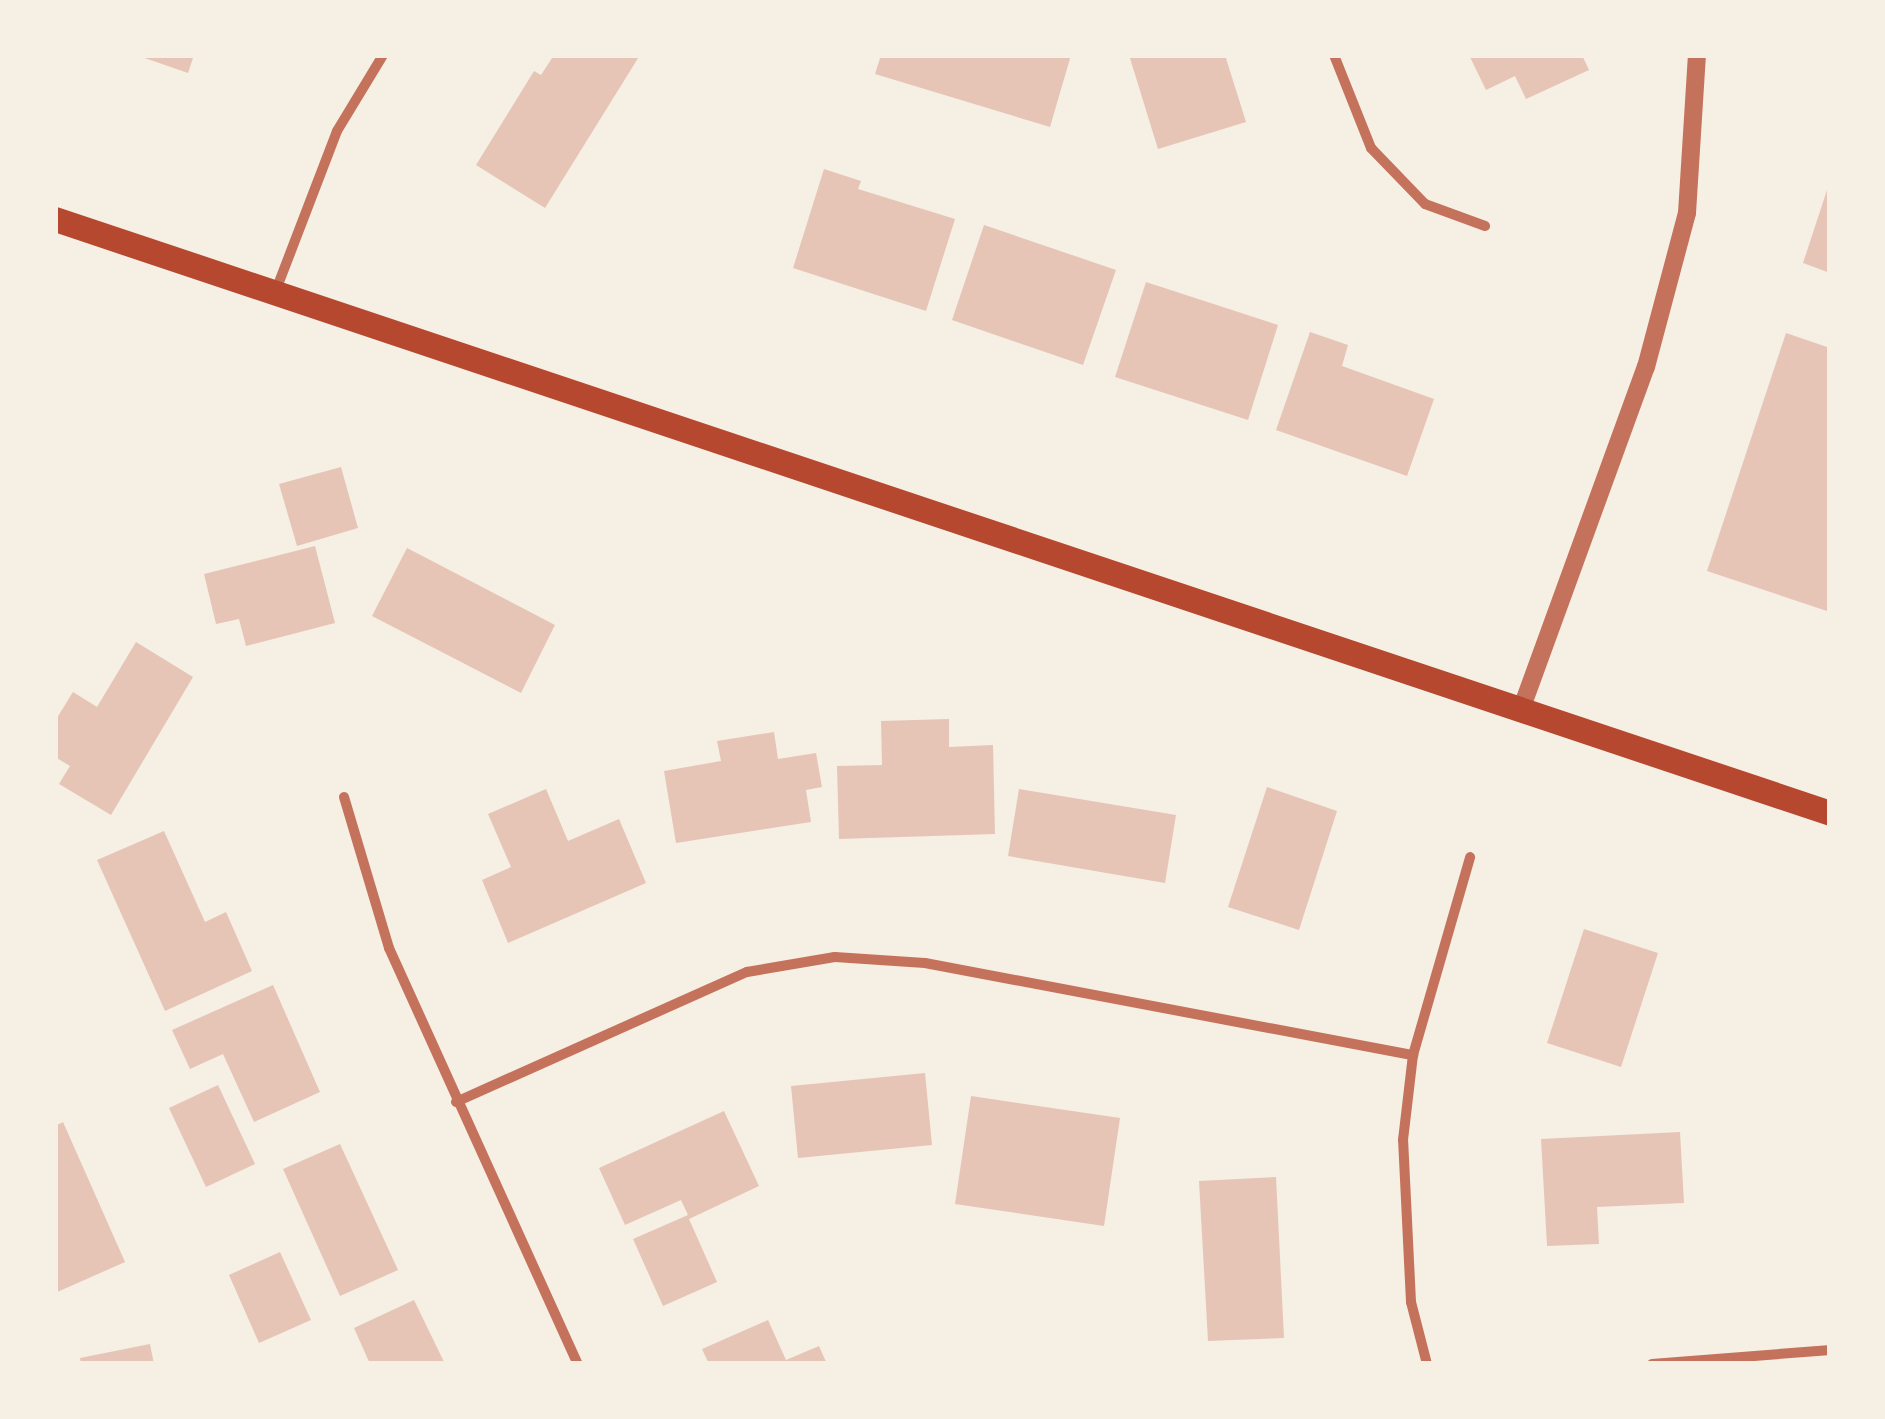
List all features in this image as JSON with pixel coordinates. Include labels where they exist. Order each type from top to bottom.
[{"type":"main road","points":[[55,218],[1830,813]]},
{"type":"street","points":[[275,292],[337,130],[382,55]]},
{"type":"street","points":[[1334,55],[1372,148],[1425,204],[1485,226]]},
{"type":"street","points":[[1522,707],[1662,310],[1688,213],[1698,55]]},
{"type":"street","points":[[344,796],[389,948],[578,1364]]},
{"type":"street","points":[[1427,1364],[1411,1302],[1403,1217],[1413,1055],[1470,857]]},
{"type":"street","points":[[456,1102],[747,972],[835,958],[925,962],[1413,1055]]},
{"type":"street","points":[[1652,1364],[1830,1350]]},
{"type":"building","points":[[136,55],[194,55],[188,73]]},
{"type":"building","points":[[554,55],[640,55],[545,208],[476,165],[534,71],[541,75]]},
{"type":"building","points":[[881,55],[1071,55],[1050,127],[875,74]]},
{"type":"building","points":[[1129,55],[1225,55],[1246,122],[1158,149]]},
{"type":"building","points":[[1469,55],[1582,55],[1589,70],[1526,99],[1515,76],[1486,90]]},
{"type":"building","points":[[824,169],[861,181],[858,189],[955,219],[926,311],[793,268]]},
{"type":"building","points":[[1830,184],[1830,273],[1803,263]]},
{"type":"building","points":[[984,225],[1116,270],[1083,365],[952,320]]},
{"type":"building","points":[[1146,282],[1278,325],[1248,420],[1115,377]]},
{"type":"building","points":[[1310,332],[1348,345],[1342,366],[1434,399],[1407,476],[1276,430]]},
{"type":"building","points":[[1786,333],[1830,348],[1830,612],[1707,571]]},
{"type":"building","points":[[341,467],[358,528],[297,546],[279,484]]},
{"type":"building","points":[[315,546],[335,623],[246,646],[239,619],[216,624],[204,574]]},
{"type":"building","points":[[407,548],[555,625],[521,693],[372,616]]},
{"type":"building","points":[[136,642],[193,677],[111,815],[59,784],[70,766],[55,757],[55,721],[73,692],[97,707]]},
{"type":"building","points":[[949,719],[949,747],[993,745],[995,834],[839,839],[837,766],[882,765],[881,721]]},
{"type":"building","points":[[774,732],[778,759],[816,753],[822,787],[806,790],[811,822],[676,843],[664,771],[721,761],[717,741]]},
{"type":"building","points":[[1267,787],[1337,811],[1299,930],[1228,907]]},
{"type":"building","points":[[546,789],[568,841],[619,819],[646,883],[508,943],[482,880],[511,867],[488,814]]},
{"type":"building","points":[[1019,789],[1176,815],[1165,883],[1008,856]]},
{"type":"building","points":[[164,831],[205,922],[226,912],[252,971],[165,1011],[97,860]]},
{"type":"building","points":[[1584,929],[1658,953],[1621,1067],[1547,1043]]},
{"type":"building","points":[[273,985],[320,1092],[254,1122],[223,1054],[190,1069],[172,1030]]},
{"type":"building","points":[[925,1073],[932,1145],[798,1158],[791,1086]]},
{"type":"building","points":[[218,1085],[255,1164],[206,1187],[169,1108]]},
{"type":"building","points":[[971,1096],[1120,1118],[1104,1226],[955,1204]]},
{"type":"building","points":[[724,1111],[759,1186],[689,1219],[717,1282],[663,1306],[633,1239],[688,1215],[681,1200],[625,1225],[599,1168]]},
{"type":"building","points":[[63,1122],[125,1262],[55,1293],[55,1126]]},
{"type":"building","points":[[1680,1132],[1684,1203],[1597,1207],[1599,1244],[1547,1246],[1541,1139]]},
{"type":"building","points":[[340,1144],[398,1270],[340,1296],[283,1169]]},
{"type":"building","points":[[1276,1177],[1284,1338],[1208,1341],[1199,1181]]},
{"type":"building","points":[[280,1252],[311,1320],[259,1343],[229,1275]]},
{"type":"building","points":[[414,1300],[445,1364],[370,1364],[354,1328]]},
{"type":"building","points":[[768,1320],[786,1360],[819,1346],[827,1364],[709,1364],[702,1349]]},
{"type":"building","points":[[150,1344],[154,1364],[81,1364],[80,1358]]}]
